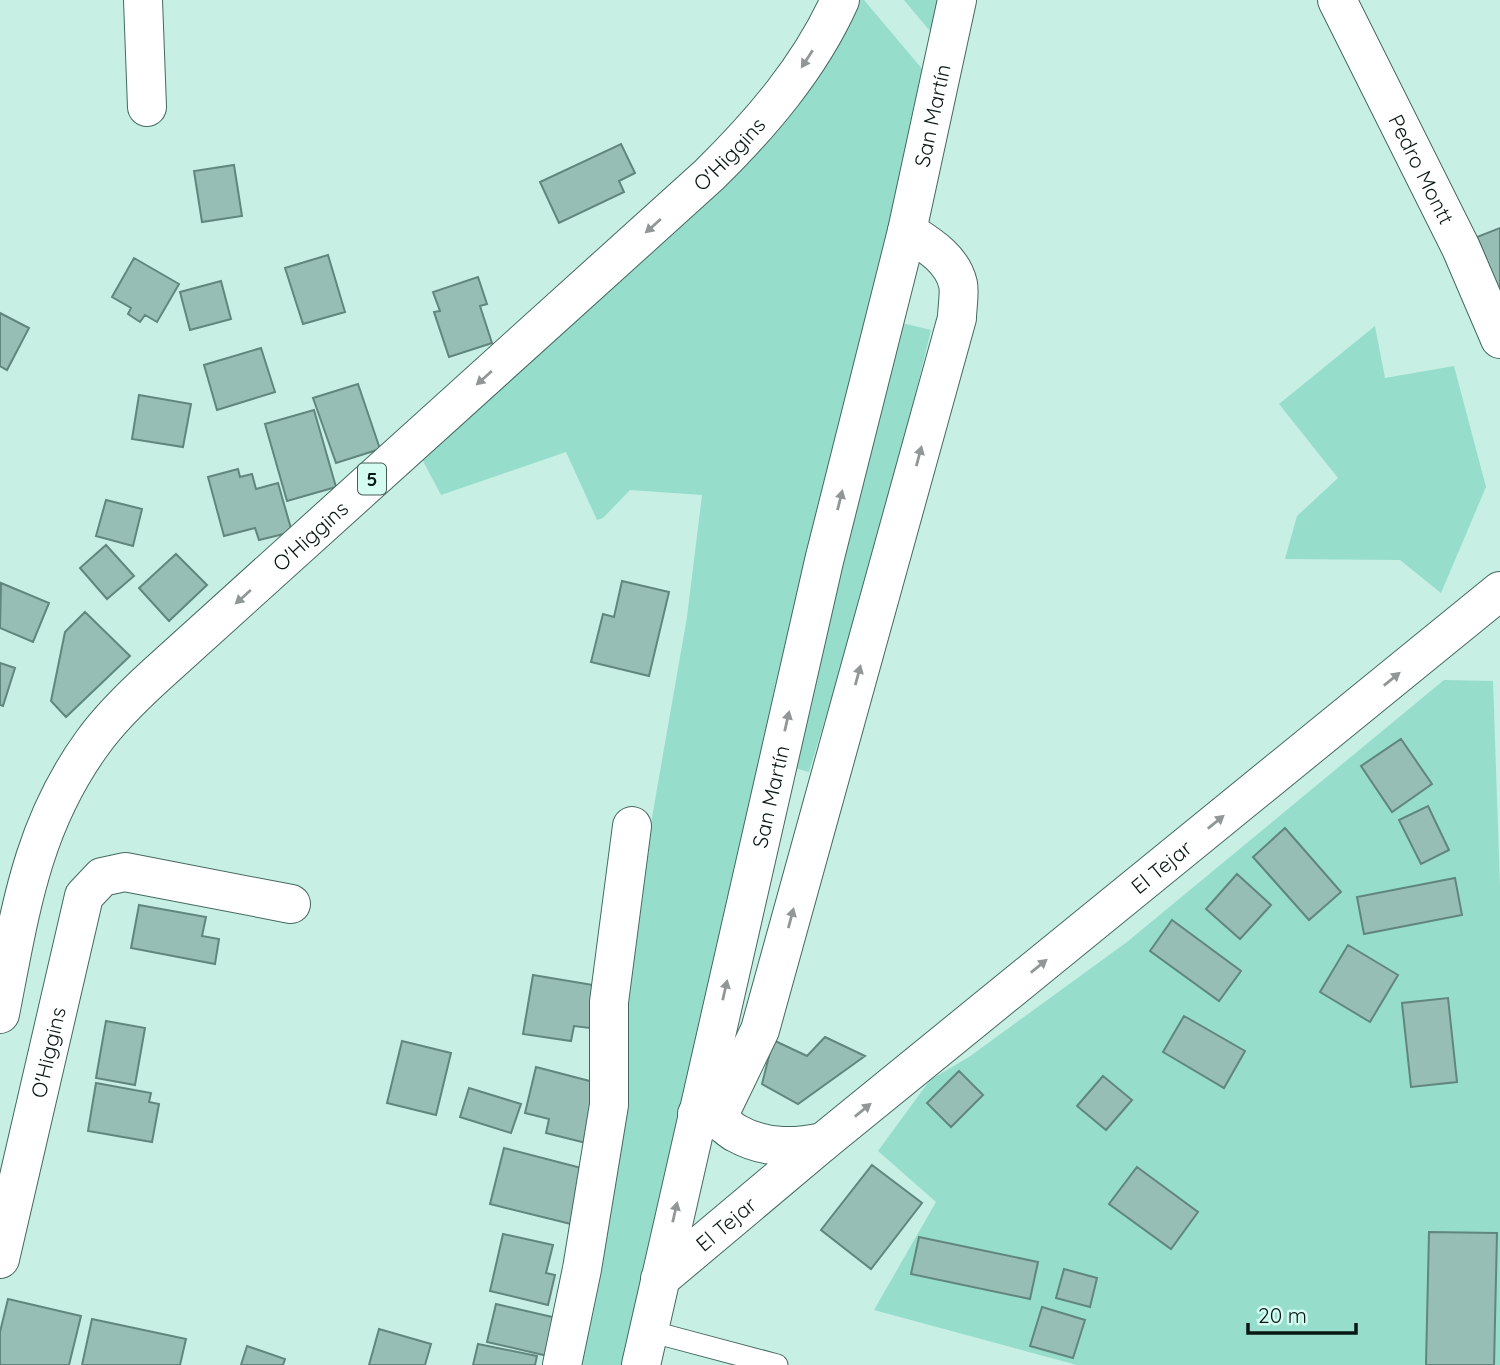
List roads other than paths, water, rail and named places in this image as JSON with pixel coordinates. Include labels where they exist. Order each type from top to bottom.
[{"type":"main road","points":[[143,0],[147,107]]},
{"type":"main road","name":"O'Higgins","points":[[0,1014],[28,876],[37,846],[69,777],[94,740],[131,698],[709,176],[746,139],[780,99],[810,56],[840,0]]},
{"type":"main road","name":"San Martín","points":[[645,1348],[660,1279],[707,1117],[824,561],[907,231],[957,0]]},
{"type":"main road","name":"Pedro Montt","points":[[1337,0],[1461,248],[1500,339]]},
{"type":"main road","name":"San Martín","points":[[707,1117],[760,1030],[957,318],[959,285],[952,270],[936,251],[907,231]]},
{"type":"main road","name":"El Tejar","points":[[660,1279],[823,1142],[1500,591]]},
{"type":"main road","points":[[562,1365],[582,1269],[609,1105],[610,1002],[632,826]]},
{"type":"main road","name":"O'Higgins","points":[[0,1259],[84,896],[102,877],[125,872],[291,904]]},
{"type":"main road","points":[[707,1117],[759,1143],[802,1147],[823,1142]]},
{"type":"lane","points":[[645,1348],[777,1365]]}]
